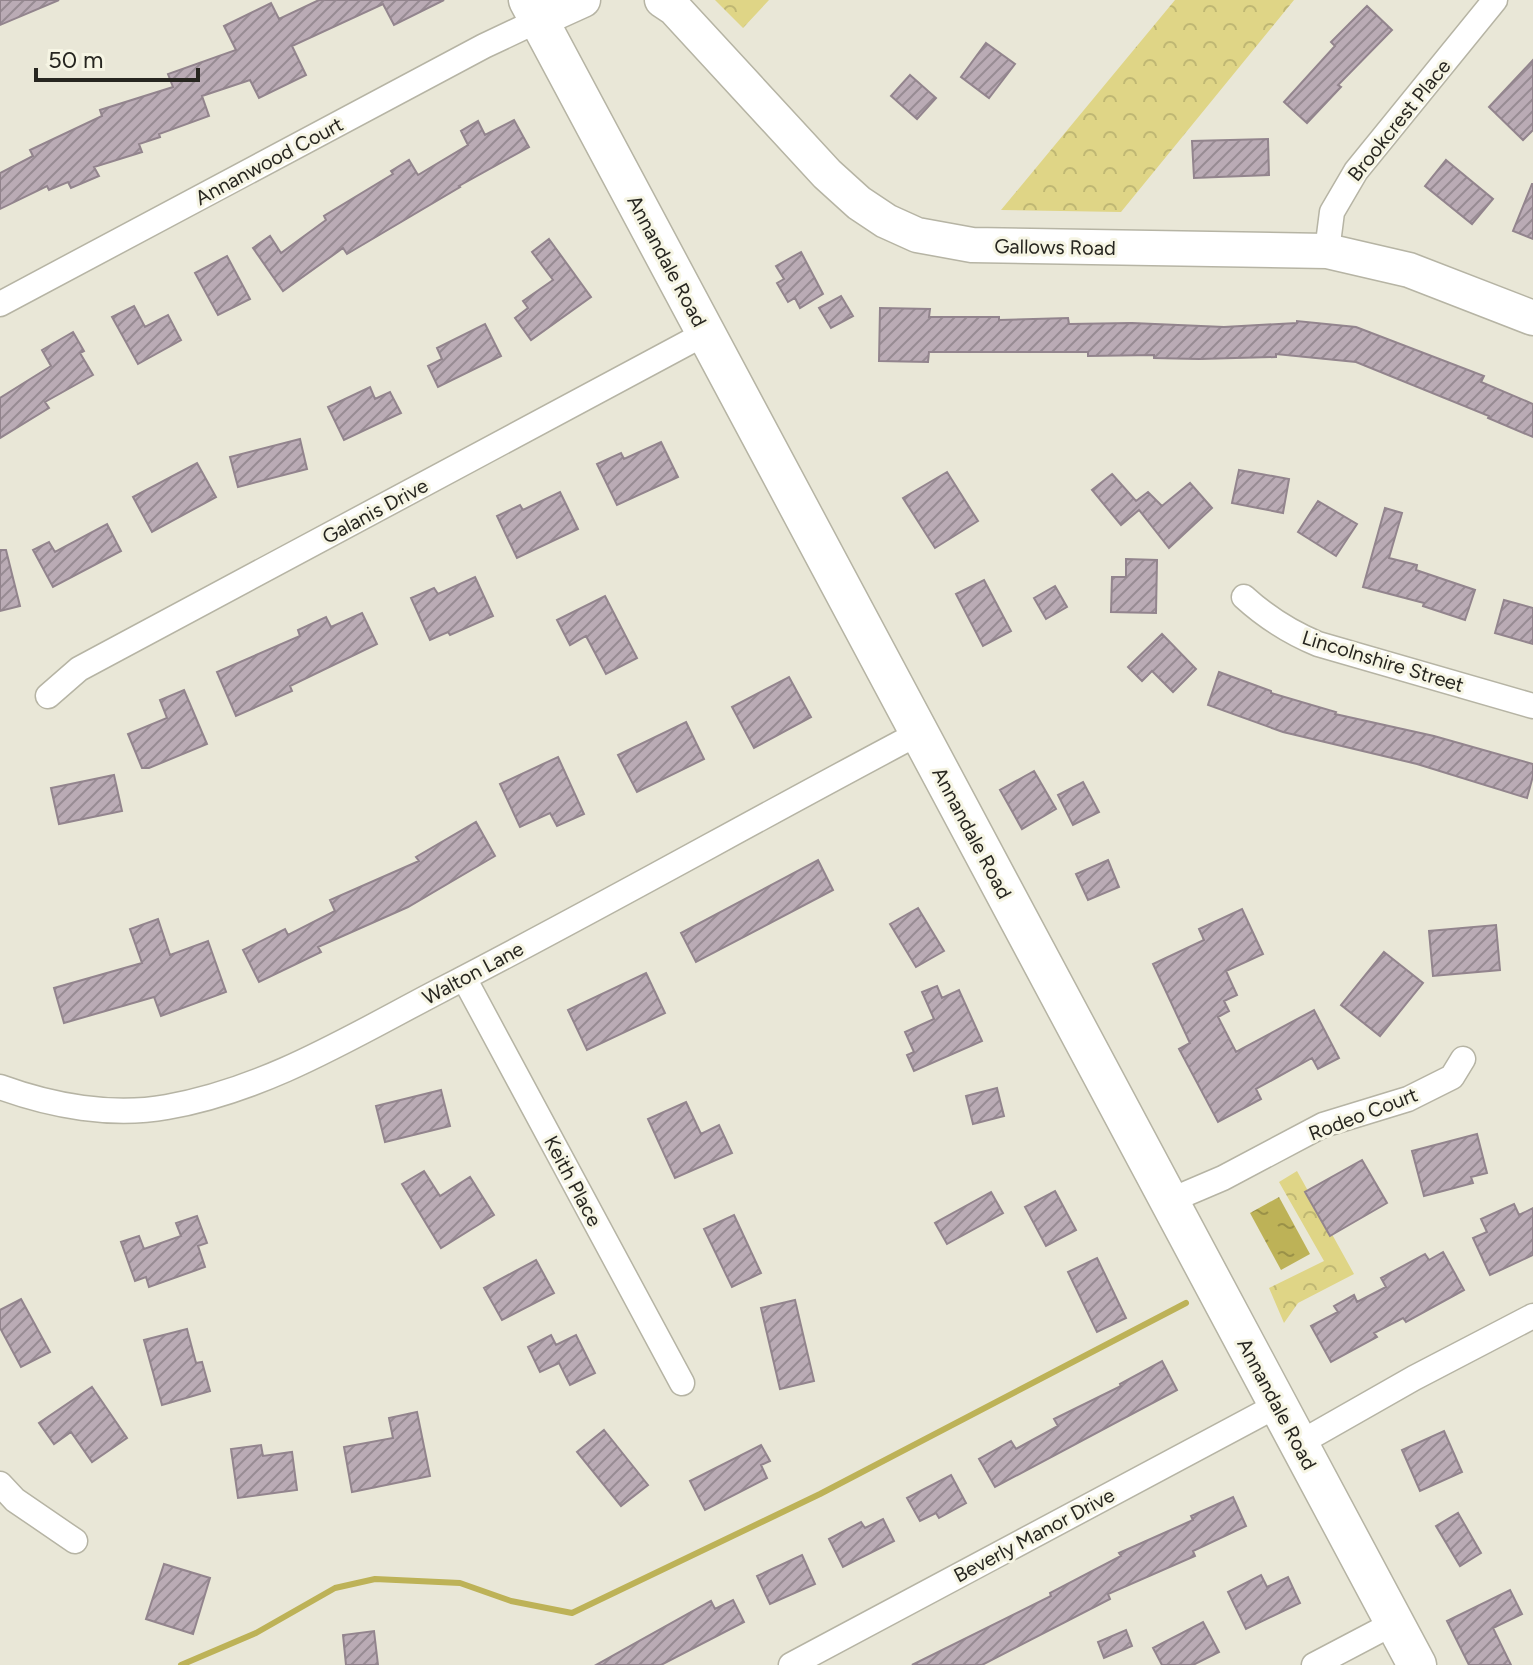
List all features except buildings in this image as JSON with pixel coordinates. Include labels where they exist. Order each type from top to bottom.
[{"type":"main road","points":[[533,10],[583,0]]},
{"type":"main road","name":"Gallows Road","points":[[662,0],[674,8],[827,174],[859,203],[886,221],[917,235],[972,245],[1327,251],[1409,270],[1533,318]]},
{"type":"main road","name":"Annandale Road","points":[[533,10],[1417,1665]]},
{"type":"street","name":"Brookcrest Place","points":[[1327,251],[1332,212],[1356,171],[1495,0]]},
{"type":"street","name":"Annanwood Court","points":[[0,304],[484,46],[533,10]]},
{"type":"street","name":"Galanis Drive","points":[[48,696],[79,669],[706,333]]},
{"type":"street","name":"Lincolnshire Street","points":[[1244,597],[1288,632],[1318,644],[1533,706]]},
{"type":"street","name":"Walton Lane","points":[[0,1087],[93,1110],[145,1110],[230,1092],[269,1077],[331,1049],[919,733]]},
{"type":"street","name":"Keith Place","points":[[464,978],[682,1383]]},
{"type":"street","name":"Rodeo Court","points":[[1169,1201],[1258,1160],[1323,1125],[1408,1099],[1452,1077],[1463,1059]]},
{"type":"street","points":[[1298,1444],[1414,1378],[1533,1316]]},
{"type":"street","name":"Beverly Manor Drive","points":[[791,1665],[1278,1405]]},
{"type":"street","points":[[0,1484],[15,1500],[75,1541]]},
{"type":"street","points":[[1314,1665],[1394,1623]]},
{"type":"green space","points":[[715,0],[769,0],[743,28]]},
{"type":"green space","points":[[1175,0],[1294,0],[1121,212],[1001,210]]},
{"type":"green space","points":[[1297,1171],[1354,1274],[1298,1303],[1284,1323],[1269,1288],[1324,1261],[1279,1182]]},
{"type":"water","points":[[1279,1197],[1310,1254],[1281,1270],[1250,1213]]},
{"type":"waterway","points":[[181,1665],[256,1633],[335,1588],[375,1579],[460,1583],[511,1601],[572,1613],[820,1494],[1186,1303]]}]
